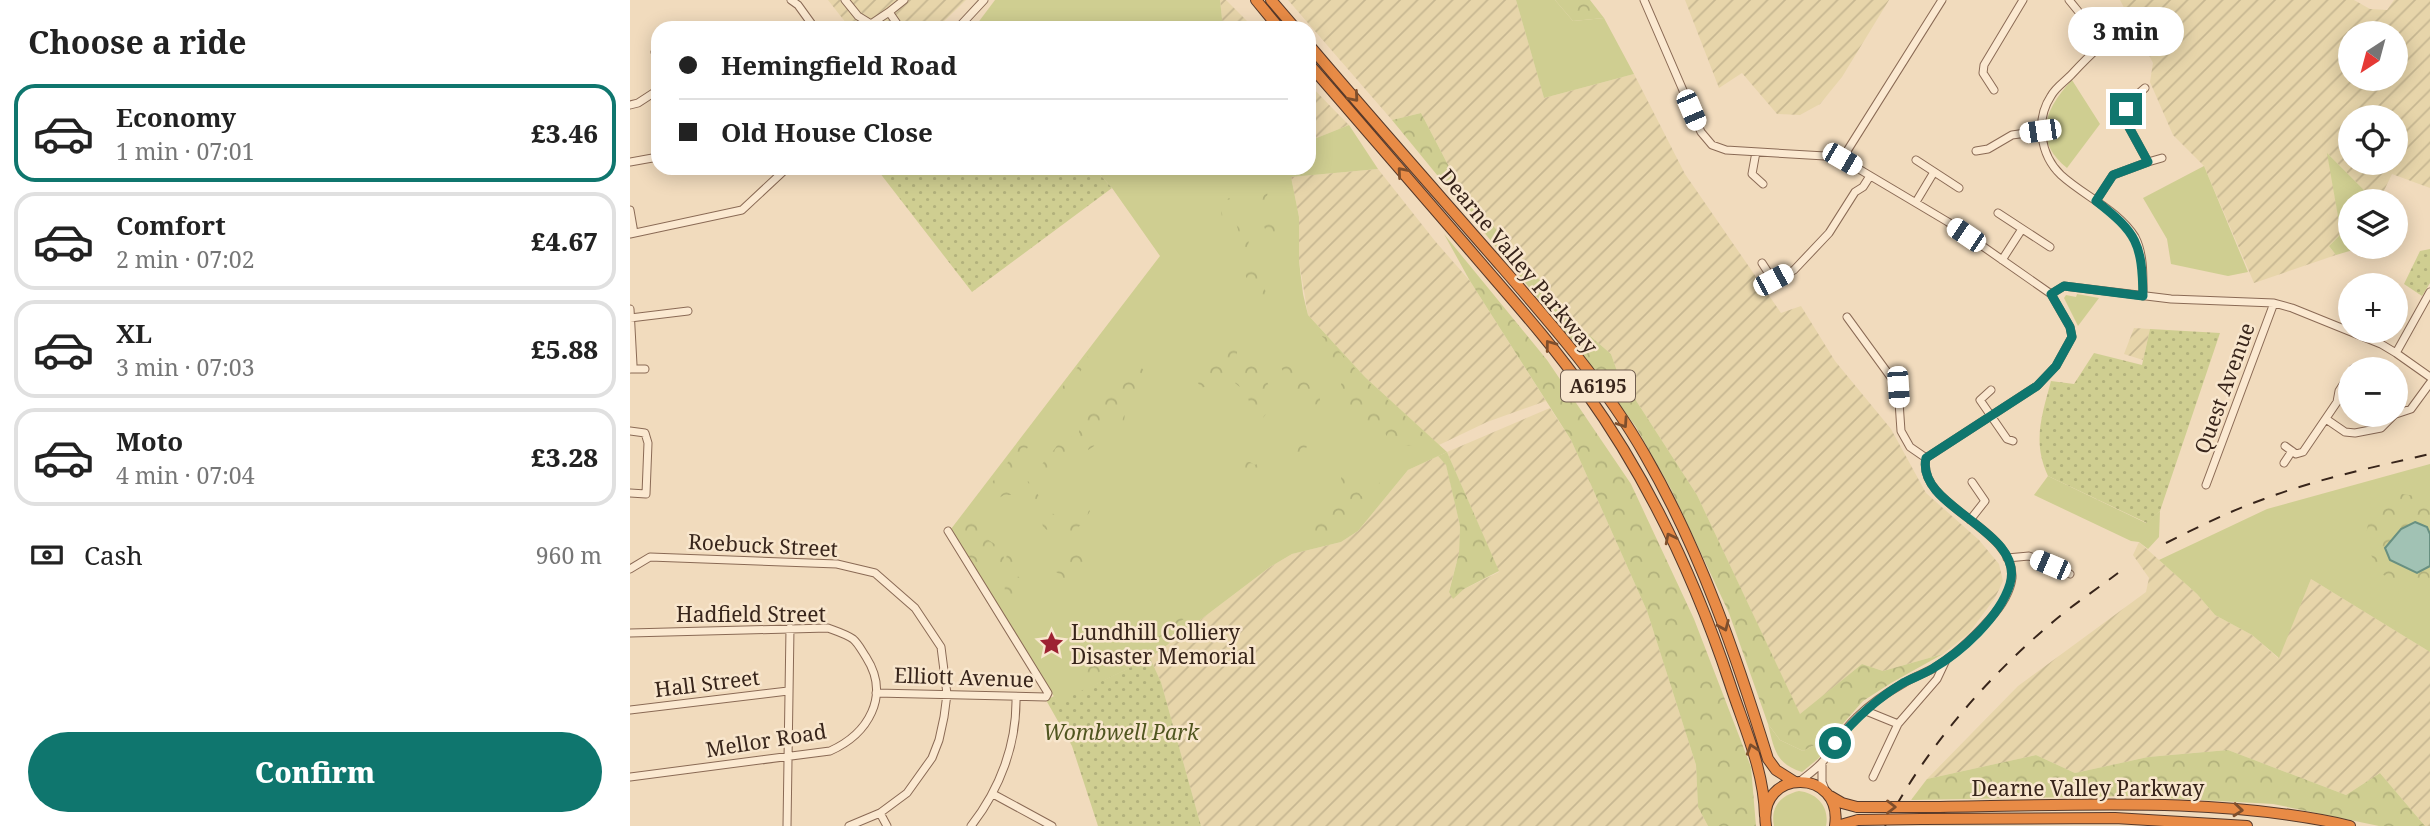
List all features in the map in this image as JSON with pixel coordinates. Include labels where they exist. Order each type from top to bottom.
[{"type":"highway","points":[[1256,0],[1273,21]]},
{"type":"highway","points":[[1271,0],[1289,21]]},
{"type":"highway","name":"Dearne Valley Parkway","points":[[1316,53],[1558,333],[1645,454],[1692,550],[1733,648],[1768,759],[1776,770],[1797,782]]},
{"type":"highway","name":"Dearne Valley Parkway","points":[[1316,72],[1540,331],[1586,392],[1634,468],[1676,549],[1719,651],[1758,769],[1765,821]]},
{"type":"highway","name":"A6195","points":[[1765,821],[1769,800],[1780,788],[1797,782],[1814,784],[1827,793]]},
{"type":"highway","points":[[1827,793],[1836,810],[1836,826]]},
{"type":"highway","name":"Dearne Valley Parkway","points":[[1827,793],[1842,803],[1857,807],[2202,807],[2271,813],[2350,826]]},
{"type":"highway","name":"Dearne Valley Parkway","points":[[1836,826],[1858,820],[2115,818],[2247,826]]},
{"type":"street","points":[[791,0],[810,21]]},
{"type":"street","points":[[845,0],[858,16],[866,21]]},
{"type":"street","points":[[875,21],[904,0]]},
{"type":"street","points":[[964,21],[984,0]]},
{"type":"street","points":[[1644,0],[1701,132],[1712,145],[1726,150],[1842,159],[1916,202],[2051,294],[2070,327],[2072,337],[2056,366],[2037,386],[1926,458],[1924,467],[1927,477],[1936,489],[1994,539],[2007,558],[2012,578],[2007,594],[1997,610],[1968,643],[1947,660],[1903,683],[1856,717],[1822,763],[1797,782]]},
{"type":"street","points":[[1842,159],[1942,0]]},
{"type":"street","points":[[2069,0],[2078,11]]},
{"type":"street","points":[[1993,90],[1983,73],[1983,65],[2018,1]]},
{"type":"street","points":[[888,12],[895,21]]},
{"type":"street","points":[[2127,28],[2105,41],[2051,95],[2043,112],[2040,131],[2048,157],[2059,174],[2124,223],[2136,240],[2143,265],[2143,296]]},
{"type":"street","points":[[2145,88],[2132,98],[2126,109],[2125,120],[2148,162]]},
{"type":"street","points":[[630,105],[651,95]]},
{"type":"street","points":[[2113,122],[2125,120]]},
{"type":"street","points":[[1976,151],[1988,149],[2012,135],[2040,131]]},
{"type":"street","points":[[1756,152],[1752,174],[1763,184]]},
{"type":"street","points":[[630,162],[651,158]]},
{"type":"street","points":[[2096,201],[2113,175],[2162,158]]},
{"type":"street","points":[[1916,160],[1959,188]]},
{"type":"street","points":[[1916,202],[1934,172]]},
{"type":"street","points":[[630,210],[632,233],[742,210],[780,175]]},
{"type":"street","points":[[1762,263],[1773,280],[1794,270],[1829,233],[1855,192],[1863,187],[1870,176]]},
{"type":"street","points":[[1998,213],[2050,247]]},
{"type":"street","points":[[2002,260],[2022,229]]},
{"type":"street","points":[[2051,294],[2064,286],[2171,299],[2274,303],[2350,331],[2396,352],[2430,377]]},
{"type":"street","points":[[2396,352],[2430,292]]},
{"type":"street","name":"Quest Avenue","points":[[2206,485],[2274,303]]},
{"type":"street","points":[[630,309],[631,369],[645,369]]},
{"type":"street","points":[[631,318],[688,312]]},
{"type":"street","points":[[1847,317],[1898,387],[1900,431],[1910,447],[1926,458]]},
{"type":"street","points":[[2408,410],[2430,383]]},
{"type":"street","points":[[1991,390],[1980,400],[2007,439],[2013,441]]},
{"type":"street","points":[[2284,446],[2299,455],[2303,452],[2338,400]]},
{"type":"street","points":[[2326,419],[2345,432],[2355,433],[2382,427]]},
{"type":"street","points":[[630,431],[645,428],[648,443],[646,494],[630,493]]},
{"type":"street","points":[[2284,463],[2292,452]]},
{"type":"street","points":[[1969,520],[1985,501],[1972,482]]},
{"type":"street","name":"Elliott Avenue","points":[[876,693],[1046,697],[1048,693],[948,531]]},
{"type":"street","points":[[2007,558],[2029,556],[2070,574]]},
{"type":"street","name":"Roebuck Street","points":[[630,569],[650,557],[838,564],[875,573],[915,608],[941,647],[947,694],[944,717],[932,758],[906,793],[880,813],[849,826]]},
{"type":"street","points":[[787,826],[790,628]]},
{"type":"street","name":"Hadfield Street","points":[[630,633],[828,628],[855,640],[870,664],[876,693]]},
{"type":"street","points":[[1872,777],[1898,724],[1937,678],[1947,660]]},
{"type":"street","name":"Hall Street","points":[[630,710],[788,691]]},
{"type":"street","name":"Mellor Road","points":[[630,777],[830,751],[852,738],[865,724],[871,714],[876,693]]},
{"type":"street","points":[[971,826],[993,794],[1006,763],[1015,731],[1016,697]]},
{"type":"street","points":[[1866,710],[1898,724]]},
{"type":"street","points":[[1822,763],[1822,782],[1827,793]]},
{"type":"street","points":[[993,794],[1052,826]]},
{"type":"street","points":[[880,813],[887,826]]},
{"type":"shaded area","points":[[828,0],[966,0],[944,21],[844,21]]},
{"type":"shaded area","points":[[1220,0],[1226,0],[1247,21],[1222,21]]},
{"type":"shaded area","points":[[1288,0],[1516,0],[1544,98],[1634,74],[1685,174],[1781,313],[1801,306],[1835,361],[1891,429],[1926,493],[1979,540],[1999,564],[2003,581],[1995,598],[1969,633],[1943,654],[1883,671],[1862,664],[1800,715],[1697,495],[1617,371],[1611,354],[1581,328],[1459,186],[1421,113],[1392,120],[1316,32],[1316,21],[1306,21]]},
{"type":"shaded area","points":[[1685,0],[1889,0],[1842,77],[1820,104],[1800,115],[1777,114],[1742,73],[1719,88]]},
{"type":"shaded area","points":[[2120,0],[2354,0],[2370,9],[2387,10],[2394,0],[2430,0],[2430,188],[2395,175],[2408,175],[2408,105],[2338,105],[2338,164],[2328,154],[2338,216],[2338,237],[2329,246],[2336,255],[2254,283],[2204,166],[2173,135],[2150,82],[2153,63]]},
{"type":"shaded area","points":[[1316,91],[1338,114],[1349,125],[1316,138]]},
{"type":"shaded area","points":[[1378,169],[1470,281],[1546,401],[1487,422],[1439,445],[1365,377],[1308,315],[1299,261],[1299,217],[1291,177]]},
{"type":"shaded area","points":[[2349,175],[2392,175],[2385,189],[2363,189]]},
{"type":"shaded area","points":[[2134,328],[2150,329],[2143,360],[2124,354]]},
{"type":"shaded area","points":[[1550,408],[1571,440],[1647,611],[1696,765],[1698,807],[1708,826],[1201,826],[1161,682],[1150,658],[1270,567],[1292,554],[1341,542],[1358,531],[1408,470],[1438,456],[1446,464],[1460,526],[1459,553],[1449,591],[1453,598],[1464,589],[1499,572],[1447,452]]},
{"type":"shaded area","points":[[2415,522],[2427,527],[2430,534],[2430,566],[2417,573],[2390,560],[2385,548],[2401,529]]},
{"type":"shaded area","points":[[2139,542],[2197,594],[2215,615],[2252,635],[2278,658],[2311,579],[2430,652],[2430,826],[2425,826],[2380,773],[2346,795],[2228,750],[2148,757],[2075,773],[2036,755],[1927,779],[2018,686],[2146,592],[2149,578],[2133,555]]},
{"type":"green space","points":[[995,0],[1220,0],[1222,21],[979,21]]},
{"type":"green space","points":[[1516,0],[1555,0],[1573,21],[1604,18],[1634,74],[1544,98]]},
{"type":"green space","points":[[1555,0],[1590,0],[1604,18],[1573,21]]},
{"type":"green space","points":[[2072,80],[2100,124],[2067,168],[2049,146],[2046,124],[2055,102]]},
{"type":"green space","points":[[1421,113],[1459,186],[1581,328],[1611,354],[1617,371],[1697,495],[1800,714],[1862,664],[1883,671],[1943,654],[1863,701],[1832,736],[1803,751],[1780,740],[1768,724],[1729,613],[1671,489],[1636,427],[1573,341],[1392,120]]},
{"type":"green space","points":[[1349,125],[1378,169],[1316,175],[1316,138]]},
{"type":"green space","points":[[2327,153],[2338,164],[2338,175],[2349,175],[2363,189],[2338,189],[2338,217]]},
{"type":"green space","points":[[2204,166],[2248,272],[2228,276],[2171,264],[2167,239],[2143,198]]},
{"type":"green space","points":[[881,175],[1100,175],[1112,188],[972,292]]},
{"type":"green space","points":[[1100,175],[1313,175],[1291,177],[1299,217],[1299,261],[1308,315],[1365,377],[1447,452],[1408,470],[1358,531],[1341,542],[1292,554],[1270,567],[1150,658],[1058,703],[951,529],[1160,256]]},
{"type":"green space","points":[[1268,190],[1267,197],[1275,203],[1279,219],[1288,223],[1279,232],[1267,235],[1264,226],[1270,213],[1258,203]]},
{"type":"green space","points":[[1226,199],[1236,201],[1241,210],[1248,230],[1249,251],[1263,269],[1261,281],[1271,300],[1268,314],[1258,310],[1259,296],[1246,277],[1245,255],[1235,219],[1227,222],[1222,218],[1221,209]]},
{"type":"green space","points":[[1444,234],[1547,360],[1631,484],[1694,619],[1751,767],[1756,826],[1708,826],[1698,807],[1696,765],[1647,611],[1571,440],[1470,281]]},
{"type":"green space","points":[[2338,237],[2338,254],[2329,246]]},
{"type":"green space","points":[[2430,249],[2430,283],[2422,296],[2408,287],[2408,276],[2420,251]]},
{"type":"green space","points":[[2077,294],[2099,298],[2078,326],[2064,298],[2066,295],[2076,297]]},
{"type":"green space","points":[[2150,329],[2220,333],[2160,511],[2147,523],[2048,476],[2040,452],[2040,429],[2051,381],[2074,384],[2094,353],[2142,365]]},
{"type":"green space","points":[[1322,336],[1435,444],[1395,444],[1388,438],[1382,426],[1357,418],[1338,401],[1346,369],[1335,362]]},
{"type":"green space","points":[[1233,340],[1237,350],[1233,377],[1226,382],[1201,388],[1198,383],[1215,363],[1218,345]]},
{"type":"green space","points":[[1280,345],[1297,368],[1304,371],[1303,375],[1314,394],[1320,395],[1320,401],[1316,405],[1293,394],[1296,385],[1284,374],[1280,364],[1276,346]]},
{"type":"green space","points":[[1087,355],[1091,362],[1082,369],[1054,408],[1054,413],[1047,414],[1026,451],[1016,454],[1014,450]]},
{"type":"green space","points":[[1251,364],[1261,370],[1270,389],[1269,407],[1262,419],[1242,432],[1240,428],[1258,414],[1251,411],[1247,393],[1235,383],[1237,375]]},
{"type":"green space","points":[[1141,367],[1151,380],[1151,386],[1142,391],[1131,408],[1132,411],[1125,413],[1124,422],[1117,421],[1107,428],[1088,450],[1074,444],[1071,446],[1065,461],[1042,474],[1034,483],[1034,472],[1059,442],[1066,443],[1072,436],[1079,436],[1079,427],[1083,420],[1107,399],[1121,375],[1128,369],[1136,370]]},
{"type":"green space","points":[[1305,434],[1309,438],[1306,449],[1271,466],[1252,482],[1249,472],[1243,468],[1245,462],[1255,465],[1296,437]]},
{"type":"green space","points":[[1447,452],[1499,571],[1464,589],[1453,599],[1449,592],[1459,553],[1460,526],[1446,465],[1438,456]]},
{"type":"green space","points":[[1016,456],[1019,472],[1012,495],[1004,495],[974,513],[972,508],[1012,457]]},
{"type":"green space","points":[[2430,464],[2430,652],[2311,579],[2279,658],[2252,635],[2215,615],[2197,594],[2159,560],[2267,509]]},
{"type":"green space","points":[[1344,466],[1352,470],[1351,474],[1358,479],[1355,484],[1361,496],[1382,480],[1385,481],[1351,522],[1336,531],[1310,537],[1309,534],[1315,528],[1314,519],[1321,512],[1325,513],[1342,485],[1340,470]]},
{"type":"green space","points":[[2048,476],[2146,523],[2160,511],[2159,537],[2148,549],[2139,542],[2131,541],[2034,495]]},
{"type":"green space","points":[[1028,481],[1057,517],[1058,525],[1062,526],[1067,521],[1068,515],[1082,515],[1088,509],[1090,511],[1084,522],[1069,533],[1047,530],[1043,527],[1039,509],[1027,494],[1021,493]]},
{"type":"green space","points":[[2402,494],[2423,497],[2430,505],[2430,534],[2427,527],[2430,583],[2419,589],[2381,574],[2368,547],[2368,523],[2377,502]]},
{"type":"green space","points":[[970,510],[981,533],[1001,547],[1005,562],[1011,548],[1023,554],[1014,573],[1024,584],[1021,599],[1015,601],[1005,593],[1004,577],[993,569],[989,559],[978,564],[972,561],[952,529]]},
{"type":"green space","points":[[1075,548],[1083,551],[1086,567],[1075,570],[1069,584],[1058,579],[1059,574],[1052,569],[1052,562],[1055,559],[1060,561],[1066,553]]},
{"type":"green space","points":[[1125,612],[1131,616],[1131,624],[1142,632],[1176,616],[1185,618],[1147,647],[1145,641],[1137,638],[1124,636],[1112,639],[1100,633],[1100,630],[1110,623],[1111,627],[1121,626]]},
{"type":"green space","points":[[1105,645],[1108,658],[1111,653],[1121,648],[1134,655],[1081,681],[1079,678],[1082,656],[1089,657],[1095,646]]},
{"type":"green space","name":"Wombwell Park","points":[[1150,658],[1161,682],[1201,826],[1098,826],[1072,746],[1046,700],[1054,696],[1058,702]]},
{"type":"green space","points":[[1768,724],[1780,740],[1803,751],[1832,736],[1819,758],[1802,772],[1781,760]]},
{"type":"green space","points":[[2228,750],[2346,795],[2380,773],[2425,826],[2379,826],[2273,804],[2129,796],[1911,800],[1927,779],[2036,755],[2075,773],[2148,757]]},
{"type":"green space","points":[[1799,791],[1821,802],[1826,813],[1826,826],[1774,826],[1774,813],[1778,803],[1787,795]]},
{"type":"railway","points":[[2166,543],[2226,514],[2304,485],[2430,454]]},
{"type":"railway","points":[[1885,826],[1938,742],[1982,690],[2054,621],[2118,573]]},
{"type":"place","name":"Lundhill Colliery Disaster Memorial","points":[[1051,644]]},
{"type":"route","points":[[1835,743],[1856,717],[1903,683],[1947,660],[1968,643],[1997,610],[2007,594],[2012,578],[2007,558],[1994,539],[1936,489],[1927,477],[1924,467],[1926,458],[2037,386],[2056,366],[2072,337],[2070,327],[2051,294],[2064,286],[2143,296],[2143,265],[2136,240],[2124,223],[2096,201],[2113,175],[2148,162],[2125,120],[2126,109]]}]
